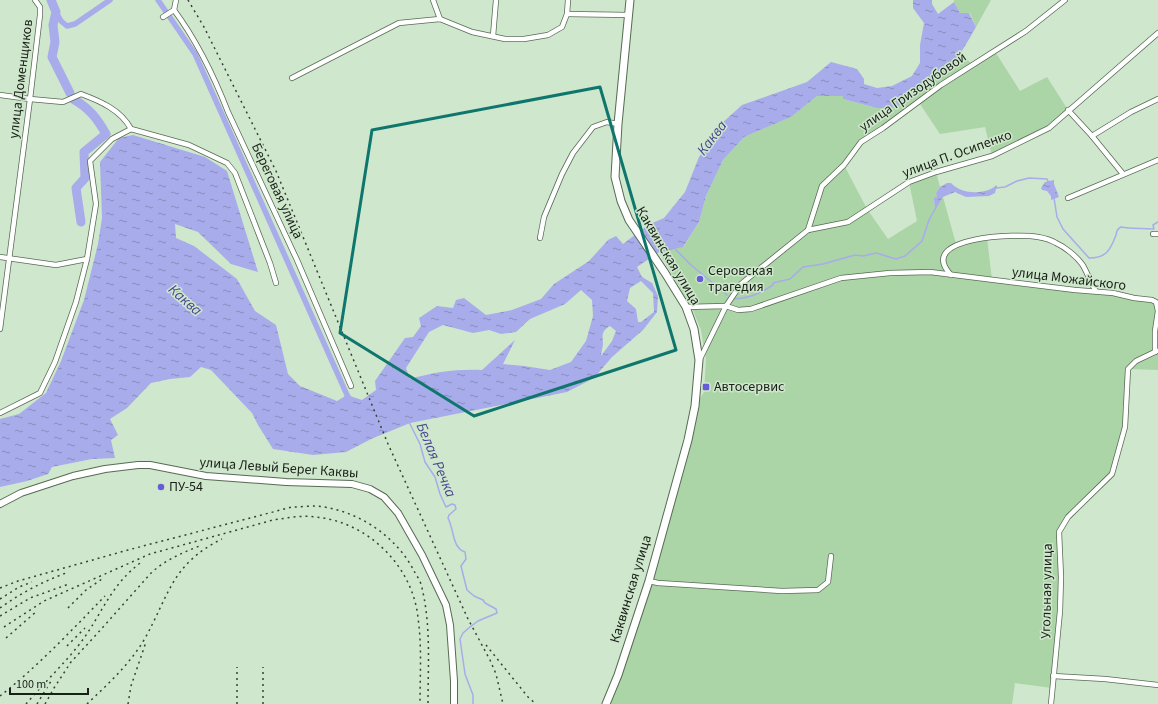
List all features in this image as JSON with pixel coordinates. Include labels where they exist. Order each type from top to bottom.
[{"type":"main road","name":"Каквинская улица","points":[[606,704],[618,675],[649,581],[688,440],[695,406],[699,360],[694,329],[686,307],[630,220],[621,201],[615,177],[618,124],[630,0]]},
{"type":"main road","name":"улица Левый Берег Каквы","points":[[0,504],[21,493],[73,476],[112,468],[138,465],[156,466],[206,476],[286,482],[352,484],[370,489],[384,497],[398,514],[422,555],[446,605],[450,625],[454,704]]},
{"type":"street","name":"улица Доменщиков","points":[[0,328],[40,15],[40,7],[35,0]]},
{"type":"street","points":[[163,17],[174,10],[176,0]]},
{"type":"street","points":[[433,0],[440,19]]},
{"type":"street","points":[[493,36],[496,0]]},
{"type":"street","points":[[292,78],[399,23],[440,19],[472,32],[505,39],[524,39],[548,35],[562,28],[567,14],[568,0]]},
{"type":"street","name":"улица Гризодубовой","points":[[808,230],[822,186],[844,165],[861,142],[883,128],[941,85],[1026,31],[1065,0]]},
{"type":"street","name":"Береговая улица","points":[[174,10],[190,32],[218,87],[228,112],[298,260],[351,386]]},
{"type":"street","points":[[567,14],[629,15]]},
{"type":"street","name":"улица П. Осипенко","points":[[808,230],[848,222],[909,182],[936,172],[992,156],[1049,128],[1158,33]]},
{"type":"street","points":[[0,95],[63,102],[81,94],[99,100],[115,111],[127,121],[131,129]]},
{"type":"street","points":[[1092,136],[1131,112],[1158,99]]},
{"type":"street","points":[[1068,110],[1092,136],[1123,174]]},
{"type":"street","points":[[540,238],[544,218],[562,174],[573,153],[593,127],[608,122],[618,124]]},
{"type":"street","points":[[0,413],[40,393],[44,386],[55,362],[76,302],[87,259],[96,204],[90,161],[112,139],[131,129],[189,145],[227,163],[235,172],[270,263],[276,283]]},
{"type":"street","points":[[1068,198],[1158,160]]},
{"type":"street","points":[[699,360],[726,306],[741,284],[808,230]]},
{"type":"street","points":[[951,275],[944,268],[943,259],[946,250],[955,244],[987,238],[1016,236],[1038,237],[1056,243],[1078,260],[1096,291]]},
{"type":"street","points":[[0,257],[56,265],[87,259]]},
{"type":"street","name":"улица Можайского","points":[[686,307],[726,306],[738,310],[751,309],[841,278],[890,273],[930,272],[1075,290],[1113,293],[1134,298],[1152,300],[1156,302],[1158,311],[1155,331],[1157,351]]},
{"type":"street","name":"Угольная улица","points":[[1051,704],[1060,611],[1061,577],[1059,532],[1068,517],[1112,474],[1125,427],[1128,369],[1136,361],[1157,351]]},
{"type":"street","points":[[649,581],[658,583],[782,591],[818,590],[828,582],[831,556]]},
{"type":"street","points":[[1054,676],[1105,679],[1158,685]]},
{"type":"highlighted area","points":[[600,87],[676,350],[474,416],[340,333],[372,130]]},
{"type":"green space","points":[[954,0],[991,0],[976,27],[970,13],[960,13]]},
{"type":"green space","points":[[994,50],[1020,91],[1047,77],[1068,110],[1049,128],[992,156],[985,127],[940,134],[918,101],[861,142],[844,165],[867,209],[888,239],[917,221],[909,182],[936,172],[940,187],[936,193],[937,197],[934,199],[935,209],[943,197],[956,244],[987,238],[992,280],[1152,300],[1158,311],[1158,370],[1128,369],[1125,427],[1112,474],[1068,517],[1059,532],[1061,577],[1052,688],[1015,683],[1012,704],[606,704],[649,581],[695,406],[704,392],[706,360],[701,330],[692,308],[659,252],[684,246],[699,222],[706,196],[723,160],[744,137],[791,117],[817,96],[843,96],[843,99],[877,108],[892,108],[915,92],[927,88],[961,54],[972,64]]},
{"type":"water","name":"Каква","points":[[913,0],[932,0],[932,4],[938,14],[954,2],[960,13],[969,13],[976,27],[951,66],[936,81],[916,92],[913,99],[892,108],[877,108],[843,99],[843,96],[817,96],[791,117],[744,137],[723,160],[706,196],[699,222],[683,247],[659,252],[637,267],[642,277],[652,283],[658,296],[657,312],[643,330],[612,357],[594,378],[567,392],[410,423],[371,439],[346,452],[313,455],[273,449],[252,413],[211,370],[201,367],[190,377],[151,383],[127,408],[110,419],[118,435],[111,440],[115,458],[92,459],[52,467],[48,474],[27,481],[0,487],[0,419],[19,414],[46,393],[61,361],[84,300],[98,244],[102,218],[100,162],[119,138],[133,135],[205,157],[227,171],[258,272],[231,264],[198,232],[175,224],[176,238],[194,246],[237,279],[255,311],[276,325],[288,374],[300,386],[337,401],[347,395],[362,400],[376,390],[375,381],[405,338],[413,337],[421,326],[419,318],[437,306],[453,308],[456,300],[464,298],[486,315],[512,310],[541,299],[554,284],[589,261],[608,240],[616,236],[623,244],[648,225],[664,218],[685,192],[699,157],[721,124],[742,105],[807,82],[831,62],[857,69],[864,79],[864,84],[877,88],[892,86],[912,76],[920,63],[920,45],[924,23],[913,8]],"holes":[[[641,281],[653,293],[654,312],[641,322],[638,322],[636,309],[627,301],[630,288]],[[581,290],[592,300],[593,316],[586,341],[571,362],[550,370],[503,364],[515,340],[482,370],[463,370],[428,374],[410,379],[406,368],[429,332],[443,325],[473,333],[489,330],[501,334],[516,332],[530,319],[565,304]],[[610,326],[616,331],[612,341],[601,356],[603,335]]]},
{"type":"water","points":[[1054,180],[1059,197],[1051,200],[1051,196],[1047,191],[1042,190],[1041,188],[1045,182]]},
{"type":"water","points":[[947,183],[951,183],[967,192],[986,191],[997,185],[995,193],[989,196],[966,197],[955,192],[943,197],[935,210],[934,198],[937,197],[936,193],[940,187]]},
{"type":"waterway","points":[[51,0],[56,12],[53,25],[55,42],[52,57],[70,93]]},
{"type":"waterway","points":[[56,12],[61,21],[67,26],[75,24],[110,0]]},
{"type":"waterway","points":[[158,0],[195,54],[350,400]]},
{"type":"waterway","points":[[73,99],[84,106],[92,114],[106,134],[84,152],[85,178],[76,188],[81,222]]},
{"type":"waterway","points":[[996,188],[1005,187],[1017,181],[1029,178],[1047,179],[1049,183]]},
{"type":"waterway","points":[[1054,198],[1057,217],[1063,229],[1089,258],[1100,257],[1107,252],[1112,245],[1117,230],[1121,227],[1154,229],[1153,225],[1158,222]]},
{"type":"waterway","points":[[733,299],[754,295],[773,285],[773,283],[790,279],[803,267],[823,264],[855,255],[863,256],[876,253],[896,259],[905,256],[922,241],[929,220],[935,209]]},
{"type":"waterway","points":[[673,247],[691,265],[727,295]]},
{"type":"waterway","name":"Белая Речка","points":[[409,422],[420,444],[425,462],[435,477],[446,507],[452,504],[455,505],[456,509],[449,515],[448,518],[455,542],[458,547],[465,552],[466,559],[461,566],[467,590],[496,609],[497,613],[478,621],[463,633],[460,639],[465,674],[473,695],[473,704]]},
{"type":"railway","points":[[188,0],[204,27],[276,171],[388,444],[468,619],[496,674],[503,704]]},
{"type":"railway","points":[[0,588],[18,581],[128,550],[292,507],[317,506],[332,508],[360,518],[385,535],[405,556],[420,580],[425,602],[428,631],[428,704]]},
{"type":"railway","points":[[4,627],[44,601],[150,554],[273,520],[304,516],[334,520],[352,527],[369,537],[397,564],[407,581],[414,599],[418,618],[420,650],[420,704]]},
{"type":"railway","points":[[87,704],[132,658],[144,640],[173,582],[182,570],[192,559],[222,539]]},
{"type":"railway","points":[[45,704],[71,662],[152,572],[182,553],[202,545]]},
{"type":"railway","points":[[26,704],[78,646],[122,580],[131,570],[143,561]]},
{"type":"railway","points":[[0,608],[32,588],[66,573]]},
{"type":"railway","points":[[68,608],[86,590],[102,579]]},
{"type":"railway","points":[[0,599],[19,587],[32,582]]},
{"type":"railway","points":[[0,616],[30,598],[69,584]]},
{"type":"railway","points":[[0,696],[41,661],[105,596]]},
{"type":"railway","points":[[6,638],[37,611]]},
{"type":"railway","points":[[67,646],[85,628]]},
{"type":"railway","points":[[128,704],[131,686],[146,642]]},
{"type":"railway","points":[[486,645],[528,697],[536,704]]},
{"type":"railway","points":[[237,667],[237,704]]},
{"type":"railway","points":[[263,667],[263,704]]},
{"type":"railway","points":[[37,704],[51,681]]},
{"type":"place","name":"Серовская трагедия","points":[[700,279]]},
{"type":"place","name":"Автосервис","points":[[706,387]]},
{"type":"place","name":"ПУ-54","points":[[161,487]]}]
